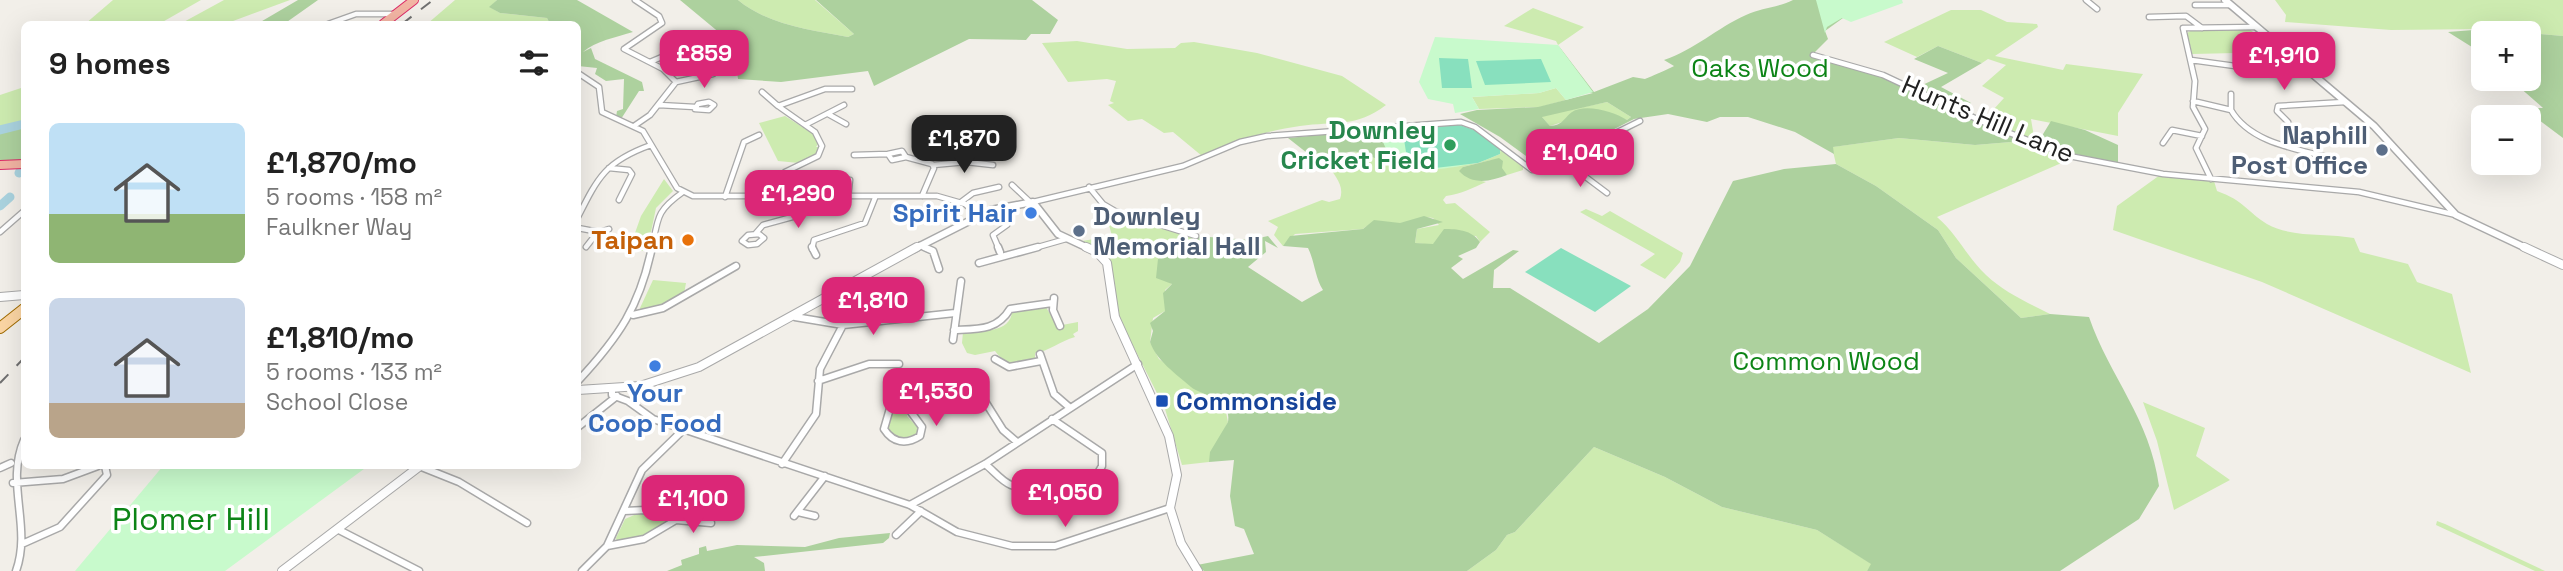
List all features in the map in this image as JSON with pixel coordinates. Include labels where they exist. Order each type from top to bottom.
[{"type":"highway","points":[[387,21],[414,0]]},
{"type":"highway","points":[[0,165],[21,164]]},
{"type":"main road","points":[[0,328],[21,311]]},
{"type":"street","points":[[635,0],[661,18],[659,27]]},
{"type":"street","points":[[2086,0],[2097,9]]},
{"type":"street","points":[[2225,0],[2393,145],[2459,217],[2563,265]]},
{"type":"street","points":[[2194,5],[2231,5]]},
{"type":"street","points":[[336,21],[356,14],[396,14]]},
{"type":"street","points":[[2149,17],[2186,16],[2202,28]]},
{"type":"street","points":[[668,27],[659,27],[625,47],[628,54],[668,72],[676,82]]},
{"type":"street","points":[[2211,179],[2196,148],[2205,129],[2193,101],[2195,81],[2183,28],[2257,27]]},
{"type":"street","points":[[650,62],[695,43]]},
{"type":"street","name":"Hunts Hill Lane","points":[[1813,55],[1883,75],[1994,127],[2069,156],[2163,174],[2358,192],[2459,217]]},
{"type":"street","points":[[2191,60],[2235,66]]},
{"type":"street","points":[[634,126],[659,105],[676,82],[713,74]]},
{"type":"street","points":[[581,75],[599,87],[602,112],[643,131],[674,184],[683,192],[698,197],[946,197],[961,202],[979,216]]},
{"type":"street","points":[[778,106],[811,92],[850,87]]},
{"type":"street","points":[[761,92],[820,138],[821,152],[785,172],[771,197]]},
{"type":"street","points":[[2231,94],[2234,119],[2244,127],[2281,144],[2323,156]]},
{"type":"street","points":[[2193,101],[2231,110]]},
{"type":"street","points":[[2288,120],[2282,118],[2277,111],[2278,106],[2345,102]]},
{"type":"street","points":[[659,105],[695,107]]},
{"type":"street","points":[[805,125],[844,105]]},
{"type":"street","points":[[828,114],[846,124]]},
{"type":"street","points":[[1556,166],[1560,161],[1640,121]]},
{"type":"street","points":[[581,390],[615,393],[644,386],[730,351],[920,245],[979,216],[1182,166],[1240,142],[1267,136],[1399,124],[1465,122],[1532,170],[1571,166],[1607,193]]},
{"type":"street","points":[[2163,144],[2172,130],[2202,135]]},
{"type":"street","points":[[725,197],[744,142],[759,135]]},
{"type":"street","points":[[581,210],[589,191],[609,168],[630,153],[651,145]]},
{"type":"street","points":[[855,155],[888,155],[900,150],[906,153],[906,157]]},
{"type":"street","points":[[888,155],[889,159],[894,161],[906,157],[933,165],[966,162],[993,165]]},
{"type":"street","points":[[922,197],[933,165]]},
{"type":"street","points":[[609,168],[631,171],[619,200]]},
{"type":"street","points":[[825,178],[850,180],[848,198]]},
{"type":"street","points":[[1012,185],[1032,202],[1047,223],[1066,239],[1105,258],[1115,317],[1169,436],[1177,475],[1170,508],[1181,543],[1198,571]]},
{"type":"street","points":[[961,202],[973,193],[999,187]]},
{"type":"street","points":[[1089,187],[1102,204],[1115,211],[1196,236]]},
{"type":"street","points":[[581,378],[613,343],[633,315],[645,285],[658,215],[664,205],[683,192]]},
{"type":"street","points":[[756,233],[762,225],[796,216],[807,198]]},
{"type":"street","points":[[816,256],[814,240],[865,223],[875,198]]},
{"type":"street","points":[[999,210],[1006,225],[993,235],[1000,252]]},
{"type":"street","points":[[0,232],[21,214]]},
{"type":"street","points":[[756,217],[762,225]]},
{"type":"street","points":[[581,229],[599,232],[609,229]]},
{"type":"street","points":[[586,247],[599,232]]},
{"type":"street","points":[[979,263],[1066,239]]},
{"type":"street","points":[[920,245],[933,251],[938,268],[946,264]]},
{"type":"street","points":[[633,315],[663,308],[736,266]]},
{"type":"street","points":[[953,340],[961,281]]},
{"type":"street","points":[[0,297],[21,295]]},
{"type":"street","points":[[954,331],[995,326],[1006,318],[1010,300]]},
{"type":"street","points":[[1010,309],[1053,300],[1060,326]]},
{"type":"street","points":[[795,317],[844,325],[955,313]]},
{"type":"street","points":[[782,464],[817,414],[818,381],[822,367],[844,325]]},
{"type":"street","points":[[995,359],[1009,368],[1041,357],[1054,394],[1069,407]]},
{"type":"street","points":[[818,381],[841,371],[869,364],[899,363]]},
{"type":"street","points":[[910,505],[985,464],[1138,364]]},
{"type":"street","points":[[822,367],[841,371]]},
{"type":"street","points":[[895,384],[884,429],[890,437],[904,442],[914,441],[922,432],[911,412],[918,397]]},
{"type":"street","points":[[633,404],[644,386]]},
{"type":"street","points":[[893,398],[976,392],[985,399],[1003,430],[1017,442]]},
{"type":"street","points":[[615,393],[653,419],[910,505],[957,532],[1012,546],[1033,547],[1074,541],[1170,508]]},
{"type":"street","points":[[581,424],[615,393]]},
{"type":"street","points":[[985,464],[1012,485],[1023,488],[1088,479],[1099,473],[1104,462],[1102,453],[1052,419]]},
{"type":"street","points":[[582,571],[607,546],[642,470],[683,430]]},
{"type":"street","points":[[16,571],[22,561],[22,544],[11,463],[21,445]]},
{"type":"street","points":[[0,468],[11,463]]},
{"type":"street","points":[[13,483],[63,479],[90,469]]},
{"type":"street","points":[[22,544],[64,524],[107,475],[106,469]]},
{"type":"street","points":[[282,571],[416,469]]},
{"type":"street","points":[[427,469],[459,482],[527,523]]},
{"type":"street","points":[[815,516],[796,514],[824,476]]},
{"type":"street","points":[[624,511],[646,510],[676,520],[711,523]]},
{"type":"street","points":[[896,535],[921,511]]},
{"type":"street","points":[[607,546],[628,543],[662,531],[676,520]]},
{"type":"street","points":[[337,529],[419,571]]},
{"type":"green space","points":[[113,0],[201,0],[164,21],[88,21]]},
{"type":"green space","points":[[224,0],[290,0],[233,21],[186,21]]},
{"type":"green space","points":[[298,0],[318,0],[288,21],[262,21]]},
{"type":"green space","points":[[455,0],[497,0],[490,7],[500,13],[547,18],[548,21],[430,21]]},
{"type":"green space","points":[[497,0],[577,0],[633,32],[600,42],[583,52],[591,48],[595,59],[642,82],[644,91],[639,91],[621,119],[616,117],[617,111],[623,109],[624,79],[606,81],[595,74],[597,68],[581,66],[581,21],[548,21],[547,18],[500,13],[489,7]]},
{"type":"green space","points":[[680,0],[738,0],[776,21],[848,37],[854,34],[816,0],[1032,0],[1058,20],[1050,34],[1031,34],[1026,40],[969,39],[874,86],[868,71],[781,82],[738,79],[736,64],[703,48],[721,34]]},
{"type":"green space","points":[[738,0],[815,0],[854,34],[848,37],[776,21]]},
{"type":"green space","name":"Oaks Wood","points":[[1793,0],[1816,0],[1843,18],[1825,31],[1828,39],[1810,57],[1877,75],[2023,141],[1975,145],[1899,138],[1833,147],[1834,154],[1795,132],[1748,117],[1720,117],[1707,122],[1668,114],[1634,119],[1549,162],[1537,164],[1500,137],[1460,114],[1477,110],[1538,107],[1593,93],[1588,92],[1558,45],[1594,92],[1633,77],[1645,79],[1669,69],[1674,66],[1664,60],[1685,51],[1746,15]],"holes":[[[1607,102],[1631,117],[1627,120],[1592,108],[1578,109],[1560,123],[1550,126],[1542,117]]]},
{"type":"green space","points":[[1816,0],[1902,0],[1903,3],[1851,22],[1842,18],[1827,27],[1825,33]]},
{"type":"green space","points":[[2275,0],[2563,0],[2563,36],[2541,34],[2541,21],[2471,21],[2471,29],[2391,30],[2285,22],[2286,15]]},
{"type":"green space","points":[[1533,8],[1584,27],[1558,45],[1556,41],[1504,26]]},
{"type":"green space","points":[[1951,10],[1981,10],[2007,22],[2037,24],[2038,27],[1995,56],[2063,70],[2066,64],[2143,74],[2118,113],[2118,136],[2031,119],[2035,143],[1983,121],[2004,98],[1982,86],[2006,65],[1988,59],[1982,63],[1938,46],[1917,57],[1884,42]]},
{"type":"green space","points":[[2249,29],[2281,52],[2192,54],[2187,33],[2192,30]]},
{"type":"green space","points":[[2471,30],[2471,46],[2448,32]]},
{"type":"green space","points":[[2541,34],[2563,36],[2563,138],[2541,122],[2543,108],[2524,91],[2541,91]]},
{"type":"green space","points":[[1435,37],[1558,45],[1593,92],[1566,100],[1556,88],[1539,93],[1472,97],[1479,109],[1455,113],[1453,104],[1428,99],[1419,82]]},
{"type":"green space","points":[[1077,41],[1127,49],[1175,48],[1181,43],[1194,42],[1257,53],[1342,76],[1386,105],[1355,120],[1274,131],[1202,156],[1173,132],[1164,133],[1142,119],[1128,121],[1108,105],[1114,103],[1110,101],[1116,81],[1107,79],[1068,82],[1042,43]]},
{"type":"green space","points":[[1938,46],[1982,63],[1941,87],[1971,103],[1961,111],[1916,88],[1948,73],[1914,59]]},
{"type":"green space","points":[[1439,58],[1468,59],[1472,88],[1442,88]]},
{"type":"green space","points":[[1541,59],[1551,82],[1485,85],[1476,61]]},
{"type":"green space","points":[[21,88],[21,122],[0,127],[0,95]]},
{"type":"green space","points":[[1556,88],[1566,100],[1540,107],[1479,109],[1472,97],[1539,93]]},
{"type":"green space","points":[[1607,102],[1631,117],[1627,120],[1600,110],[1550,126],[1541,116]]},
{"type":"green space","points":[[785,116],[815,135],[818,144],[816,147],[820,147],[816,155],[799,163],[778,161],[759,123]]},
{"type":"green space","points":[[2051,121],[2085,130],[2118,145],[2118,165],[2037,144]]},
{"type":"green space","name":"Downley Cricket Field","points":[[1454,123],[1477,131],[1500,147],[1500,154],[1478,163],[1435,168],[1406,152],[1403,133],[1407,127]]},
{"type":"green space","name":"Downley Cricket Field","points":[[1409,124],[1501,151],[1484,161],[1453,167],[1421,170],[1400,167],[1390,156],[1377,130],[1378,127]]},
{"type":"green space","points":[[21,125],[21,160],[0,161],[0,130]]},
{"type":"green space","points":[[1351,132],[1363,139],[1380,135],[1394,163],[1351,152],[1331,158],[1327,164],[1330,171],[1288,138]]},
{"type":"green space","points":[[1899,138],[1975,145],[2023,141],[2073,158],[1937,217],[1993,281],[2016,297],[2050,314],[2021,318],[1956,258],[1938,230],[1876,186],[1836,164],[1832,147]]},
{"type":"green space","points":[[1500,147],[1523,166],[1523,170],[1507,175],[1492,160],[1463,167],[1477,180],[1486,182],[1446,196],[1443,200],[1446,204],[1455,203],[1490,232],[1480,242],[1476,236],[1441,235],[1433,245],[1415,243],[1417,229],[1439,225],[1433,218],[1424,217],[1401,223],[1377,223],[1363,229],[1295,234],[1283,246],[1274,235],[1278,227],[1268,221],[1322,200],[1329,202],[1340,199],[1340,185],[1327,164],[1336,155],[1365,151],[1377,160],[1411,171],[1478,163],[1500,154]]},
{"type":"green space","points":[[1499,158],[1503,161],[1502,168],[1507,175],[1476,180],[1459,171],[1463,167]]},
{"type":"green space","name":"Common Wood","points":[[1836,164],[1876,186],[1938,230],[1956,258],[2021,318],[2050,314],[2089,317],[2147,439],[2154,462],[2159,486],[2139,519],[2060,571],[1867,571],[1871,564],[1817,530],[1722,507],[1665,477],[1594,447],[1515,532],[1507,535],[1496,550],[1467,571],[1204,571],[1197,565],[1254,554],[1244,529],[1235,526],[1230,496],[1234,460],[1209,462],[1210,452],[1228,422],[1228,413],[1221,402],[1191,387],[1173,372],[1157,355],[1150,342],[1153,331],[1150,323],[1165,311],[1163,293],[1172,284],[1156,278],[1158,259],[1196,236],[1250,240],[1268,236],[1278,248],[1265,241],[1266,252],[1248,267],[1302,302],[1323,290],[1308,248],[1283,246],[1290,236],[1363,229],[1374,220],[1400,223],[1424,216],[1443,222],[1417,229],[1415,243],[1433,244],[1444,229],[1469,233],[1480,242],[1476,248],[1458,256],[1463,259],[1451,268],[1463,279],[1513,250],[1519,251],[1494,270],[1493,288],[1510,288],[1599,343],[1648,309],[1690,266],[1733,181],[1784,169]]},
{"type":"green space","points":[[2160,175],[2214,181],[2217,191],[2245,206],[2267,224],[2298,233],[2354,238],[2360,252],[2408,264],[2417,282],[2452,294],[2471,373],[2262,282],[2113,230],[2117,206]]},
{"type":"green space","points":[[664,179],[673,191],[656,208],[647,251],[629,250],[641,216]]},
{"type":"green space","points":[[1586,209],[1602,216],[1610,211],[1683,253],[1680,262],[1665,279],[1640,265],[1655,254],[1580,212]]},
{"type":"green space","points":[[1128,218],[1196,236],[1158,259],[1166,280],[1172,284],[1165,290],[1165,311],[1153,318],[1150,342],[1159,359],[1225,407],[1228,422],[1209,462],[1182,465],[1165,409],[1120,320],[1110,261],[1103,253],[1082,241],[1112,236],[1109,225],[1121,224]]},
{"type":"green space","points":[[1561,248],[1631,286],[1595,312],[1525,272]]},
{"type":"green space","points":[[653,280],[686,283],[684,294],[662,307],[641,311]]},
{"type":"green space","points":[[1046,307],[1057,326],[1078,322],[1078,331],[1073,334],[1075,337],[1035,353],[1035,359],[1018,363],[1004,360],[995,351],[975,355],[967,353],[962,343],[963,332],[1001,327],[1006,324],[1012,311]]},
{"type":"green space","points":[[899,402],[908,404],[907,416],[919,429],[918,435],[901,441],[887,430],[893,407]]},
{"type":"green space","points":[[2143,402],[2205,428],[2196,456],[2230,480],[2174,510],[2157,441]]},
{"type":"green space","points":[[1594,447],[1665,477],[1722,507],[1817,530],[1872,564],[1867,571],[1467,571],[1496,550],[1507,535],[1515,532]]},
{"type":"green space","name":"Plomer Hill","points":[[160,469],[364,469],[225,571],[75,571]]},
{"type":"green space","points":[[641,512],[669,521],[643,536],[617,542],[616,538],[625,519]]},
{"type":"green space","points":[[2437,521],[2545,571],[2535,571],[2436,525]]},
{"type":"green space","points":[[890,533],[883,543],[754,557],[764,563],[765,571],[667,571],[682,565],[681,560],[699,554],[699,548],[706,546],[707,551],[737,545],[805,547],[839,538]]},
{"type":"waterway","points":[[0,130],[21,125]]},
{"type":"waterway","points":[[19,173],[21,169]]},
{"type":"waterway","points":[[0,206],[10,197]]},
{"type":"railway","points":[[406,21],[433,0]]},
{"type":"railway","points":[[0,383],[21,361]]},
{"type":"place","name":"Downley Cricket Field","points":[[1450,145]]},
{"type":"place","name":"Naphill Post Office","points":[[2382,150]]},
{"type":"place","name":"Spirit Hair","points":[[1031,213]]},
{"type":"place","name":"Downley Memorial Hall","points":[[1079,231]]},
{"type":"place","name":"Taipan","points":[[688,240]]},
{"type":"place","name":"Your Coop Food","points":[[655,366]]},
{"type":"place","name":"Commonside","points":[[1162,401]]}]
